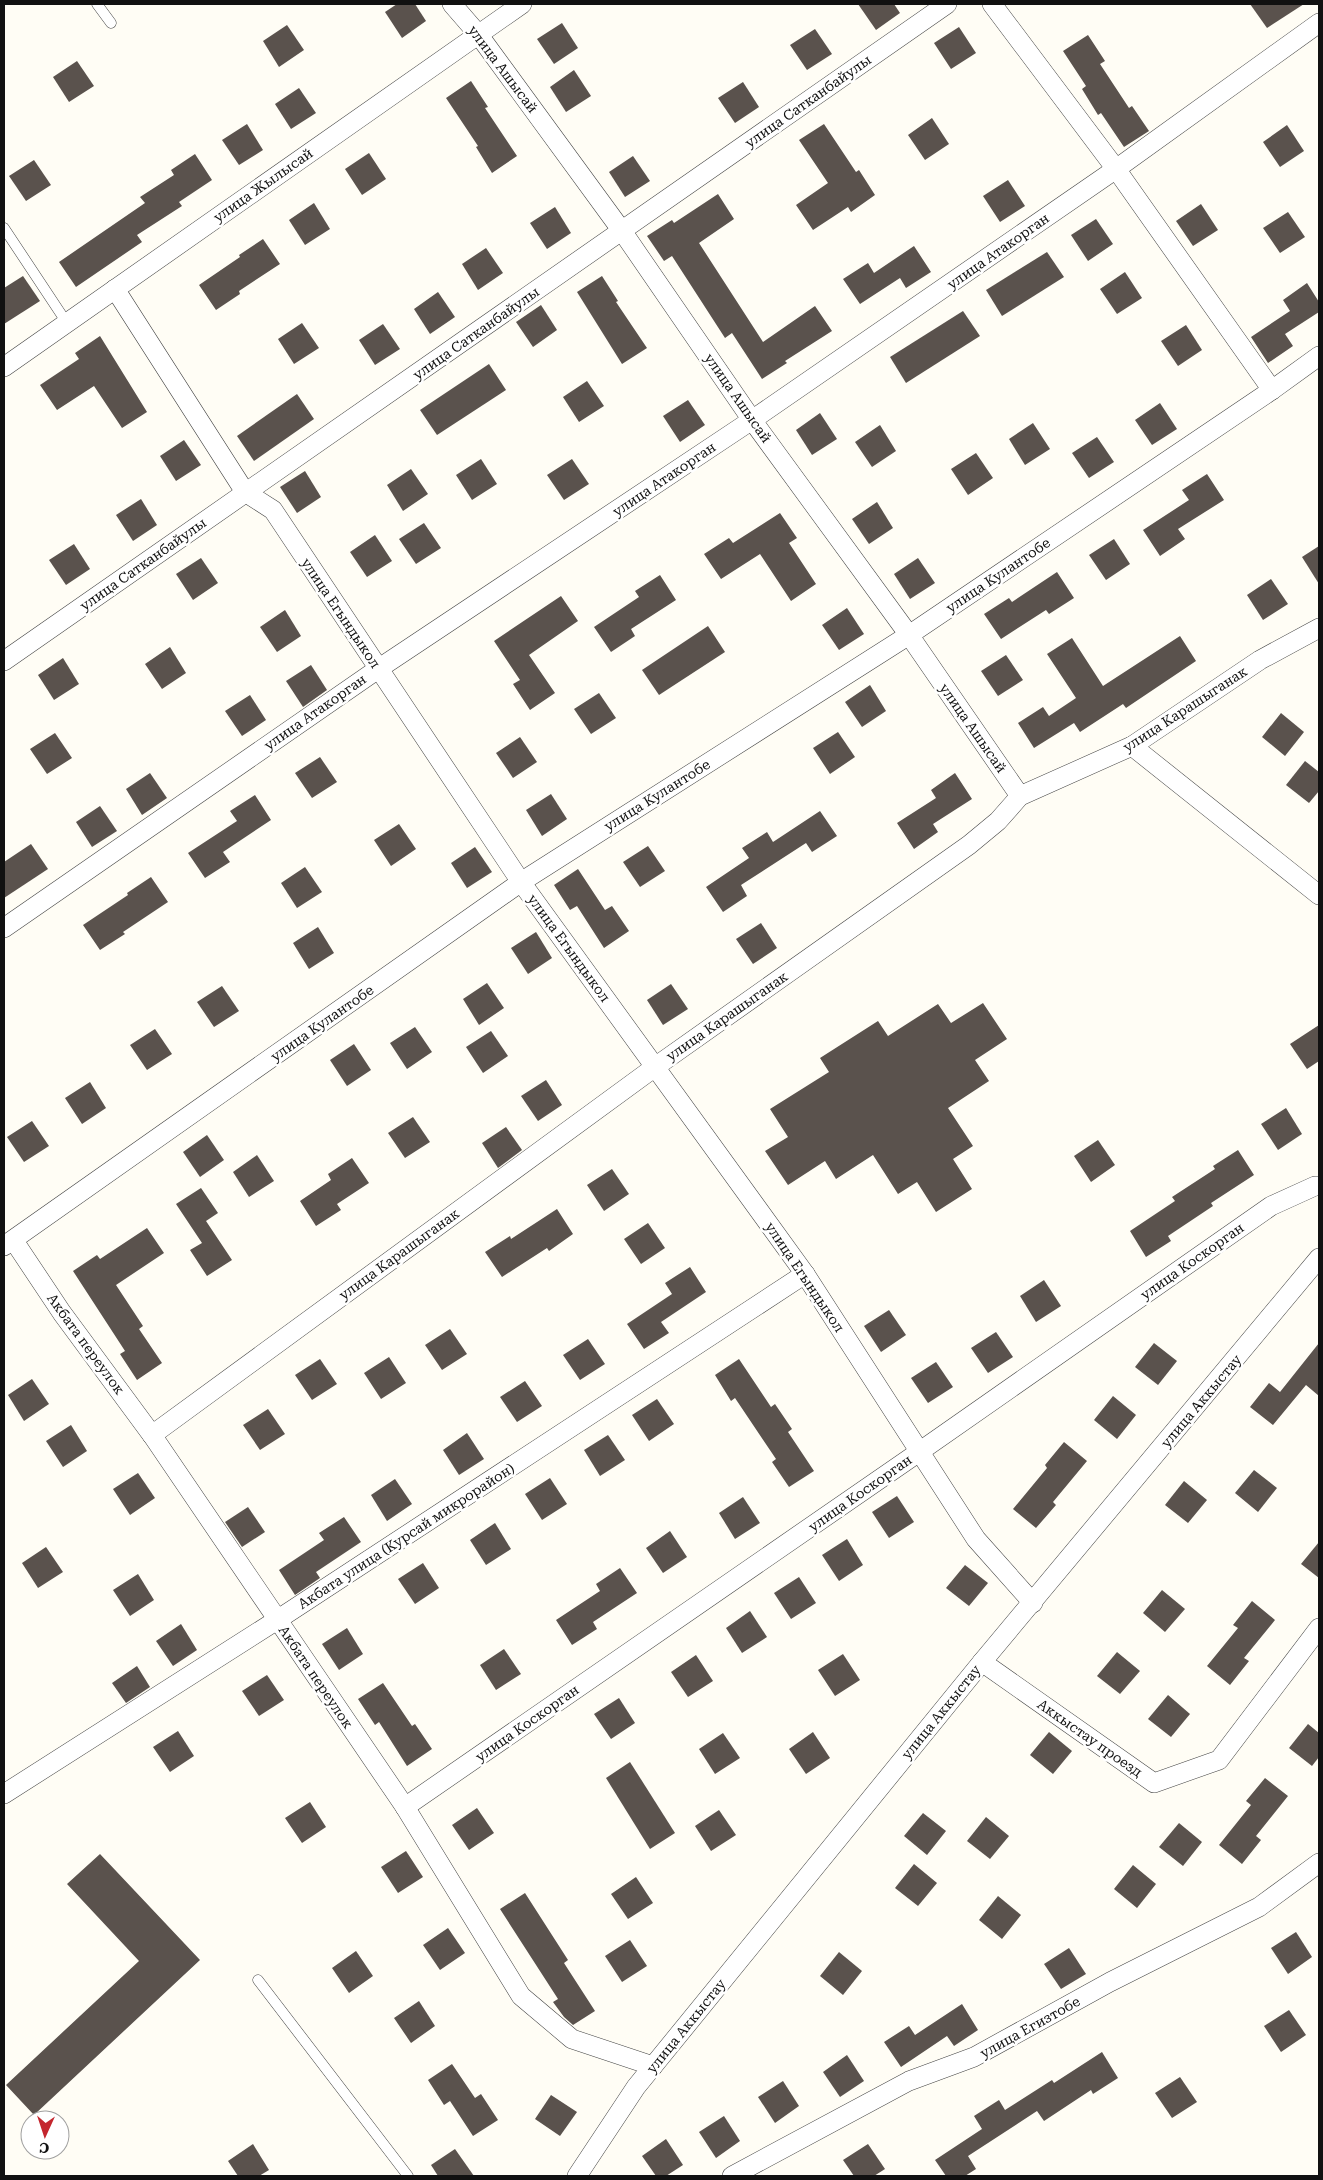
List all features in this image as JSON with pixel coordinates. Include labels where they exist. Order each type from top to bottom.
[{"type":"street","name":"улица Ашысай","points":[[452,4],[478,34],[622,231],[752,420],[909,635],[1020,796]]},
{"type":"street","name":"улица Жылысай","points":[[4,367],[522,4]]},
{"type":"street","name":"улица Сатканбайулы","points":[[4,661],[947,4]]},
{"type":"street","points":[[992,4],[1116,169],[1272,390]]},
{"type":"street","name":"улица Атакорган","points":[[4,928],[378,668],[752,420],[1116,169],[1319,23]]},
{"type":"street","name":"улица Егындыкол","points":[[115,289],[245,492],[273,510],[521,882],[805,1274],[976,1539],[1033,1602]]},
{"type":"street","name":"улица Кулантобе","points":[[9,1244],[521,882],[909,635],[1272,390],[1319,356]]},
{"type":"street","name":"улица Карашыганак","points":[[152,1435],[655,1067],[969,844],[998,820],[1020,796],[1132,746],[1260,660],[1319,628]]},
{"type":"street","points":[[1132,746],[1319,895]]},
{"type":"street","name":"улица Коскорган","points":[[405,1808],[1271,1206],[1315,1186],[1319,1186]]},
{"type":"street","name":"Акбата переулок","points":[[9,1244],[152,1435],[405,1808],[521,1996],[572,2039],[653,2066]]},
{"type":"street","name":"улица Аккыстау","points":[[577,2176],[636,2087],[653,2066],[982,1662],[1316,1268]]},
{"type":"street","name":"Акбата улица (Курсай микрорайон)","points":[[4,1794],[277,1620],[805,1274]]},
{"type":"street","name":"Аккыстау проезд","points":[[982,1662],[1154,1783],[1219,1760],[1319,1628]]},
{"type":"street","name":"улица Егизтобе","points":[[732,2176],[909,2081],[974,2057],[1110,1982],[1259,1907],[1319,1863]]},
{"type":"lane","points":[[97,4],[110,23]]},
{"type":"lane","points":[[4,228],[67,322]]},
{"type":"lane","points":[[258,1980],[408,2176]]},
{"type":"building","points":[[397,4],[415,4],[426,21],[402,38],[385,12]]},
{"type":"building","points":[[858,4],[894,4],[900,13],[876,30]]},
{"type":"building","points":[[1250,4],[1304,4],[1267,28]]},
{"type":"building","points":[[562,23],[578,48],[554,64],[537,39]]},
{"type":"building","points":[[287,25],[304,50],[279,67],[263,41]]},
{"type":"building","points":[[959,27],[976,53],[951,69],[934,43]]},
{"type":"building","points":[[815,29],[832,54],[807,70],[790,45]]},
{"type":"building","points":[[1088,35],[1105,61],[1100,64],[1129,108],[1132,106],[1149,131],[1124,147],[1101,113],[1098,115],[1082,89],[1086,86],[1063,51]]},
{"type":"building","points":[[77,61],[94,86],[69,102],[53,77]]},
{"type":"building","points":[[574,70],[591,96],[566,112],[550,87]]},
{"type":"building","points":[[471,81],[488,107],[485,108],[517,156],[492,173],[476,147],[478,146],[446,98]]},
{"type":"building","points":[[743,82],[759,107],[735,123],[718,98]]},
{"type":"building","points":[[299,88],[316,113],[291,129],[275,104]]},
{"type":"building","points":[[932,118],[949,144],[925,160],[908,135]]},
{"type":"building","points":[[247,124],[263,150],[239,165],[222,140]]},
{"type":"building","points":[[824,124],[856,172],[859,170],[875,195],[851,212],[848,207],[813,230],[796,205],[828,183],[799,140]]},
{"type":"building","points":[[1287,125],[1304,151],[1280,167],[1263,142]]},
{"type":"building","points":[[369,153],[386,179],[362,195],[345,169]]},
{"type":"building","points":[[195,154],[212,180],[179,202],[182,206],[137,235],[142,242],[76,287],[59,262],[145,203],[140,197],[174,175],[171,170]]},
{"type":"building","points":[[633,156],[650,181],[625,197],[609,172]]},
{"type":"building","points":[[34,160],[51,185],[26,201],[9,176]]},
{"type":"building","points":[[1008,180],[1025,206],[1000,222],[983,196]]},
{"type":"building","points":[[718,194],[734,219],[699,243],[763,342],[815,306],[832,331],[785,361],[787,363],[762,379],[732,333],[725,338],[672,256],[664,261],[647,236],[672,220],[674,223]]},
{"type":"building","points":[[314,203],[330,229],[305,245],[289,220]]},
{"type":"building","points":[[1201,204],[1218,230],[1193,246],[1176,221]]},
{"type":"building","points":[[555,207],[571,233],[547,249],[530,223]]},
{"type":"building","points":[[1288,212],[1305,237],[1280,253],[1263,228]]},
{"type":"building","points":[[1096,219],[1113,244],[1088,261],[1071,235]]},
{"type":"building","points":[[263,239],[280,264],[239,291],[240,294],[216,310],[199,285]]},
{"type":"building","points":[[914,246],[931,272],[906,288],[900,278],[860,304],[843,279],[868,263],[874,273]]},
{"type":"building","points":[[486,248],[503,273],[478,290],[462,264]]},
{"type":"building","points":[[1047,252],[1064,277],[1002,316],[986,290]]},
{"type":"building","points":[[1125,272],[1142,298],[1117,314],[1100,289]]},
{"type":"building","points":[[23,276],[40,301],[4,324],[4,288]]},
{"type":"building","points":[[602,276],[618,301],[616,302],[647,348],[622,364],[577,292]]},
{"type":"building","points":[[1307,283],[1319,302],[1319,312],[1285,334],[1293,346],[1268,363],[1251,337],[1290,311],[1283,300]]},
{"type":"building","points":[[438,292],[455,317],[430,334],[414,309]]},
{"type":"building","points":[[541,305],[557,330],[533,347],[516,322]]},
{"type":"building","points":[[963,311],[980,336],[906,383],[890,357]]},
{"type":"building","points":[[302,323],[319,348],[294,364],[278,339]]},
{"type":"building","points":[[383,324],[400,349],[375,365],[359,340]]},
{"type":"building","points":[[1186,325],[1202,350],[1178,366],[1161,341]]},
{"type":"building","points":[[100,336],[147,412],[122,428],[94,386],[57,410],[40,385],[79,359],[75,353]]},
{"type":"building","points":[[489,364],[506,390],[437,435],[420,410]]},
{"type":"building","points":[[587,381],[604,406],[579,422],[563,397]]},
{"type":"building","points":[[297,394],[314,419],[254,461],[237,436]]},
{"type":"building","points":[[688,400],[705,425],[680,442],[663,416]]},
{"type":"building","points":[[1160,403],[1177,429],[1152,445],[1135,420]]},
{"type":"building","points":[[820,413],[837,439],[812,455],[796,430]]},
{"type":"building","points":[[1033,423],[1050,449],[1025,465],[1009,439]]},
{"type":"building","points":[[880,425],[896,451],[872,467],[855,442]]},
{"type":"building","points":[[1097,437],[1114,462],[1089,478],[1072,453]]},
{"type":"building","points":[[184,440],[201,465],[176,481],[160,456]]},
{"type":"building","points":[[976,453],[993,478],[968,495],[951,469]]},
{"type":"building","points":[[481,459],[497,484],[472,500],[456,475]]},
{"type":"building","points":[[572,459],[589,484],[564,500],[547,475]]},
{"type":"building","points":[[411,469],[428,494],[403,511],[387,485]]},
{"type":"building","points":[[305,471],[321,497],[297,513],[280,487]]},
{"type":"building","points":[[1207,474],[1224,500],[1178,529],[1185,539],[1160,556],[1143,530],[1189,500],[1182,490]]},
{"type":"building","points":[[141,499],[157,525],[133,541],[116,515]]},
{"type":"building","points":[[877,502],[893,528],[869,544],[852,519]]},
{"type":"building","points":[[780,513],[797,538],[789,543],[816,584],[791,601],[760,554],[721,579],[704,554],[729,538],[733,543]]},
{"type":"building","points":[[424,523],[441,548],[416,564],[399,539]]},
{"type":"building","points":[[375,535],[392,561],[367,577],[350,552]]},
{"type":"building","points":[[1114,539],[1130,564],[1106,580],[1089,555]]},
{"type":"building","points":[[74,544],[90,569],[66,585],[49,560]]},
{"type":"building","points":[[1319,546],[1319,584],[1302,557]]},
{"type":"building","points":[[201,558],[218,583],[193,600],[176,574]]},
{"type":"building","points":[[918,558],[935,583],[910,599],[894,574]]},
{"type":"building","points":[[1057,572],[1074,598],[1049,614],[1046,610],[1001,639],[984,614],[1009,598],[1012,602]]},
{"type":"building","points":[[660,575],[676,600],[631,629],[635,636],[611,652],[594,627],[639,597],[635,591]]},
{"type":"building","points":[[1271,579],[1288,604],[1263,620],[1247,595]]},
{"type":"building","points":[[561,596],[578,621],[529,655],[555,693],[530,710],[513,684],[520,680],[494,641]]},
{"type":"building","points":[[847,608],[864,634],[839,650],[822,625]]},
{"type":"building","points":[[285,610],[301,636],[277,652],[260,627]]},
{"type":"building","points":[[708,626],[725,652],[659,695],[642,670]]},
{"type":"building","points":[[1180,636],[1196,661],[1126,708],[1123,704],[1080,732],[1074,723],[1034,748],[1018,723],[1043,707],[1049,716],[1076,698],[1047,654],[1072,638],[1103,686]]},
{"type":"building","points":[[170,647],[186,673],[162,689],[145,664]]},
{"type":"building","points":[[1006,655],[1023,680],[998,696],[981,671]]},
{"type":"building","points":[[63,658],[79,684],[54,700],[38,675]]},
{"type":"building","points":[[311,665],[327,690],[303,707],[286,681]]},
{"type":"building","points":[[870,685],[886,711],[862,727],[845,702]]},
{"type":"building","points":[[599,693],[616,718],[591,734],[574,709]]},
{"type":"building","points":[[250,695],[266,720],[242,736],[225,711]]},
{"type":"building","points":[[1281,713],[1304,732],[1285,756],[1262,737]]},
{"type":"building","points":[[838,732],[855,757],[830,774],[813,748]]},
{"type":"building","points":[[55,733],[72,758],[47,774],[30,749]]},
{"type":"building","points":[[520,737],[537,762],[513,778],[496,753]]},
{"type":"building","points":[[320,757],[337,782],[312,798],[295,773]]},
{"type":"building","points":[[1305,761],[1319,772],[1319,791],[1309,803],[1286,785]]},
{"type":"building","points":[[150,773],[167,798],[142,815],[126,789]]},
{"type":"building","points":[[955,773],[972,799],[933,824],[938,832],[914,849],[897,823],[936,798],[931,790]]},
{"type":"building","points":[[551,794],[567,819],[542,836],[526,810]]},
{"type":"building","points":[[255,795],[271,820],[223,852],[230,862],[205,878],[188,853],[237,821],[230,811]]},
{"type":"building","points":[[100,806],[117,831],[92,847],[76,822]]},
{"type":"building","points":[[820,811],[837,836],[812,852],[806,843],[741,885],[747,896],[723,912],[706,887],[749,858],[742,848],[767,832],[773,842]]},
{"type":"building","points":[[399,824],[416,849],[391,866],[374,840]]},
{"type":"building","points":[[31,844],[48,869],[4,898],[4,862]]},
{"type":"building","points":[[648,846],[665,871],[640,887],[623,862]]},
{"type":"building","points":[[475,847],[492,872],[467,888],[451,863]]},
{"type":"building","points":[[305,867],[322,892],[297,908],[281,883]]},
{"type":"building","points":[[578,869],[605,910],[612,906],[629,931],[604,948],[577,906],[570,910],[554,885]]},
{"type":"building","points":[[151,877],[168,902],[100,950],[83,925]]},
{"type":"building","points":[[761,923],[777,948],[753,964],[736,939]]},
{"type":"building","points":[[318,927],[334,953],[309,969],[293,943]]},
{"type":"building","points":[[536,932],[552,958],[528,974],[511,948]]},
{"type":"building","points":[[487,983],[504,1008],[479,1025],[463,999]]},
{"type":"building","points":[[671,984],[688,1009],[663,1025],[647,1000]]},
{"type":"building","points":[[222,986],[239,1011],[214,1027],[197,1002]]},
{"type":"building","points":[[983,1003],[1007,1039],[975,1060],[989,1081],[948,1108],[973,1146],[953,1159],[972,1189],[936,1212],[917,1182],[898,1194],[873,1155],[836,1179],[825,1161],[788,1185],[765,1151],[788,1137],[770,1109],[829,1072],[820,1058],[878,1021],[888,1036],[938,1004],[951,1023]]},
{"type":"building","points":[[1319,1025],[1319,1061],[1307,1069],[1290,1044]]},
{"type":"building","points":[[415,1027],[432,1052],[407,1069],[390,1043]]},
{"type":"building","points":[[155,1029],[172,1054],[147,1070],[130,1045]]},
{"type":"building","points":[[491,1031],[508,1056],[483,1073],[466,1047]]},
{"type":"building","points":[[354,1044],[371,1070],[347,1086],[330,1060]]},
{"type":"building","points":[[546,1080],[562,1105],[538,1121],[521,1096]]},
{"type":"building","points":[[90,1082],[106,1108],[82,1124],[65,1098]]},
{"type":"building","points":[[1286,1108],[1302,1134],[1278,1150],[1261,1124]]},
{"type":"building","points":[[413,1117],[430,1142],[405,1158],[388,1133]]},
{"type":"building","points":[[32,1121],[49,1146],[24,1162],[7,1137]]},
{"type":"building","points":[[506,1127],[522,1150],[498,1168],[482,1143]]},
{"type":"building","points":[[207,1135],[224,1160],[200,1177],[183,1152]]},
{"type":"building","points":[[1098,1140],[1115,1165],[1091,1182],[1074,1156]]},
{"type":"building","points":[[1238,1150],[1254,1175],[1211,1203],[1213,1206],[1168,1236],[1171,1241],[1146,1257],[1130,1231],[1175,1201],[1172,1197],[1215,1169],[1213,1166]]},
{"type":"building","points":[[257,1155],[274,1181],[249,1197],[233,1172]]},
{"type":"building","points":[[352,1158],[369,1183],[337,1204],[341,1210],[316,1226],[300,1201],[331,1180],[328,1174]]},
{"type":"building","points":[[612,1169],[629,1194],[604,1211],[587,1185]]},
{"type":"building","points":[[201,1188],[218,1213],[206,1221],[232,1260],[207,1276],[190,1250],[202,1243],[176,1204]]},
{"type":"building","points":[[557,1209],[573,1234],[549,1251],[547,1248],[502,1277],[485,1252],[510,1236],[511,1239]]},
{"type":"building","points":[[648,1223],[665,1248],[641,1264],[624,1239]]},
{"type":"building","points":[[147,1228],[164,1253],[116,1285],[143,1326],[139,1329],[162,1363],[137,1380],[120,1354],[125,1351],[73,1271],[97,1255],[100,1259]]},
{"type":"building","points":[[690,1267],[706,1292],[661,1322],[669,1333],[644,1349],[627,1324],[672,1294],[665,1283]]},
{"type":"building","points":[[1044,1280],[1061,1306],[1036,1322],[1020,1296]]},
{"type":"building","points":[[889,1310],[906,1335],[881,1352],[864,1326]]},
{"type":"building","points":[[450,1329],[467,1354],[442,1370],[425,1345]]},
{"type":"building","points":[[996,1332],[1013,1357],[988,1373],[971,1348]]},
{"type":"building","points":[[588,1339],[605,1364],[580,1380],[563,1355]]},
{"type":"building","points":[[1154,1343],[1177,1361],[1158,1385],[1135,1367]]},
{"type":"building","points":[[1319,1343],[1319,1396],[1306,1385],[1273,1425],[1250,1407],[1269,1383],[1280,1392]]},
{"type":"building","points":[[389,1357],[406,1383],[381,1399],[364,1373]]},
{"type":"building","points":[[320,1359],[337,1384],[312,1400],[295,1375]]},
{"type":"building","points":[[739,1359],[771,1407],[775,1404],[792,1429],[788,1432],[814,1471],[789,1487],[772,1462],[776,1459],[735,1398],[731,1401],[715,1375]]},
{"type":"building","points":[[936,1362],[953,1387],[928,1403],[911,1378]]},
{"type":"building","points":[[32,1379],[49,1404],[24,1421],[8,1395]]},
{"type":"building","points":[[525,1381],[542,1406],[517,1422],[500,1397]]},
{"type":"building","points":[[1113,1396],[1136,1415],[1117,1439],[1094,1420]]},
{"type":"building","points":[[657,1399],[674,1424],[649,1441],[632,1415]]},
{"type":"building","points":[[268,1409],[285,1434],[260,1450],[243,1425]]},
{"type":"building","points":[[71,1425],[87,1451],[63,1467],[46,1441]]},
{"type":"building","points":[[467,1433],[484,1459],[459,1475],[443,1450]]},
{"type":"building","points":[[608,1435],[625,1460],[600,1476],[584,1450]]},
{"type":"building","points":[[1064,1442],[1087,1461],[1053,1502],[1056,1505],[1036,1528],[1013,1509],[1047,1468],[1045,1465]]},
{"type":"building","points":[[1254,1470],[1277,1488],[1258,1512],[1235,1493]]},
{"type":"building","points":[[138,1473],[155,1498],[130,1515],[113,1489]]},
{"type":"building","points":[[550,1478],[567,1504],[542,1520],[525,1494]]},
{"type":"building","points":[[395,1479],[412,1504],[387,1521],[371,1495]]},
{"type":"building","points":[[1184,1481],[1207,1500],[1188,1523],[1165,1505]]},
{"type":"building","points":[[897,1496],[914,1522],[889,1538],[872,1512]]},
{"type":"building","points":[[743,1497],[760,1523],[735,1539],[719,1513]]},
{"type":"building","points":[[248,1507],[265,1532],[242,1547],[225,1522]]},
{"type":"building","points":[[344,1517],[361,1542],[316,1572],[320,1578],[295,1595],[279,1570],[324,1540],[319,1533]]},
{"type":"building","points":[[495,1523],[511,1549],[486,1565],[470,1540]]},
{"type":"building","points":[[670,1531],[687,1557],[663,1573],[646,1548]]},
{"type":"building","points":[[847,1539],[863,1565],[839,1581],[822,1555]]},
{"type":"building","points":[[1319,1542],[1319,1578],[1301,1564]]},
{"type":"building","points":[[46,1547],[63,1572],[38,1588],[22,1563]]},
{"type":"building","points":[[423,1563],[439,1588],[415,1604],[398,1579]]},
{"type":"building","points":[[965,1565],[988,1583],[969,1606],[946,1588]]},
{"type":"building","points":[[620,1568],[637,1593],[593,1622],[597,1629],[572,1645],[556,1620],[600,1591],[596,1584]]},
{"type":"building","points":[[138,1574],[154,1600],[130,1616],[113,1590]]},
{"type":"building","points":[[799,1577],[816,1603],[791,1619],[774,1593]]},
{"type":"building","points":[[1162,1590],[1185,1609],[1165,1632],[1143,1613]]},
{"type":"building","points":[[1252,1601],[1275,1620],[1244,1658],[1249,1661],[1230,1685],[1207,1666],[1238,1628],[1233,1625]]},
{"type":"building","points":[[750,1611],[767,1637],[742,1653],[726,1628]]},
{"type":"building","points":[[181,1624],[197,1650],[173,1666],[156,1641]]},
{"type":"building","points":[[347,1628],[363,1654],[339,1670],[322,1644]]},
{"type":"building","points":[[504,1649],[521,1674],[496,1690],[480,1665]]},
{"type":"building","points":[[1117,1652],[1140,1671],[1120,1694],[1097,1676]]},
{"type":"building","points":[[843,1654],[860,1680],[835,1696],[818,1670]]},
{"type":"building","points":[[696,1655],[713,1681],[688,1697],[671,1672]]},
{"type":"building","points":[[137,1666],[150,1687],[126,1703],[112,1683]]},
{"type":"building","points":[[267,1675],[284,1700],[259,1716],[242,1691]]},
{"type":"building","points":[[383,1683],[412,1726],[415,1724],[432,1749],[407,1766],[379,1722],[375,1725],[358,1699]]},
{"type":"building","points":[[1168,1695],[1190,1714],[1171,1737],[1148,1719]]},
{"type":"building","points":[[619,1698],[635,1723],[611,1739],[594,1714]]},
{"type":"building","points":[[1308,1724],[1319,1733],[1319,1757],[1312,1766],[1289,1748]]},
{"type":"building","points":[[178,1731],[194,1756],[170,1772],[153,1747]]},
{"type":"building","points":[[813,1732],[830,1758],[806,1774],[789,1749]]},
{"type":"building","points":[[1049,1732],[1072,1751],[1053,1774],[1030,1755]]},
{"type":"building","points":[[723,1733],[740,1758],[715,1774],[699,1749]]},
{"type":"building","points":[[630,1762],[675,1833],[650,1849],[606,1778]]},
{"type":"building","points":[[1265,1778],[1288,1796],[1256,1836],[1261,1840],[1242,1864],[1219,1845],[1251,1805],[1246,1801]]},
{"type":"building","points":[[310,1802],[326,1827],[302,1843],[285,1818]]},
{"type":"building","points":[[477,1808],[494,1833],[469,1850],[452,1825]]},
{"type":"building","points":[[719,1810],[736,1835],[711,1851],[695,1826]]},
{"type":"building","points":[[923,1813],[946,1831],[927,1855],[904,1836]]},
{"type":"building","points":[[986,1817],[1009,1836],[990,1859],[967,1841]]},
{"type":"building","points":[[1179,1823],[1202,1842],[1183,1866],[1159,1847]]},
{"type":"building","points":[[406,1851],[423,1877],[398,1893],[381,1867]]},
{"type":"building","points":[[100,1854],[200,1960],[39,2110],[29,2110],[6,2085],[139,1961],[67,1884]]},
{"type":"building","points":[[914,1864],[937,1883],[918,1906],[895,1888]]},
{"type":"building","points":[[1133,1865],[1156,1884],[1137,1908],[1114,1889]]},
{"type":"building","points":[[636,1877],[653,1903],[628,1919],[611,1894]]},
{"type":"building","points":[[525,1893],[568,1960],[564,1963],[595,2011],[573,2025],[564,2017],[553,2002],[558,1999],[500,1909]]},
{"type":"building","points":[[998,1896],[1021,1915],[1002,1939],[979,1920]]},
{"type":"building","points":[[448,1928],[465,1953],[440,1970],[423,1945]]},
{"type":"building","points":[[1296,1932],[1312,1957],[1288,1974],[1271,1948]]},
{"type":"building","points":[[630,1940],[647,1966],[622,1982],[605,1956]]},
{"type":"building","points":[[1069,1948],[1086,1974],[1061,1989],[1044,1964]]},
{"type":"building","points":[[356,1951],[373,1976],[349,1993],[332,1968]]},
{"type":"building","points":[[839,1952],[862,1971],[843,1995],[820,1976]]},
{"type":"building","points":[[419,2001],[435,2026],[411,2043],[394,2018]]},
{"type":"building","points":[[962,2004],[978,2030],[954,2046],[947,2036],[901,2067],[884,2042],[909,2026],[915,2035]]},
{"type":"building","points":[[1289,2010],[1306,2035],[1281,2052],[1264,2026]]},
{"type":"building","points":[[1102,2052],[1118,2078],[1093,2094],[1091,2090],[1044,2121],[1037,2111],[968,2156],[976,2169],[965,2176],[946,2176],[935,2160],[982,2129],[974,2116],[999,2100],[1005,2110],[1052,2080],[1054,2083]]},
{"type":"building","points":[[847,2055],[864,2081],[840,2097],[823,2072]]},
{"type":"building","points":[[452,2064],[475,2098],[481,2094],[498,2120],[473,2136],[450,2101],[444,2105],[428,2080]]},
{"type":"building","points":[[1180,2077],[1197,2102],[1172,2118],[1155,2093]]},
{"type":"building","points":[[783,2081],[799,2106],[775,2123],[758,2097]]},
{"type":"building","points":[[551,2095],[577,2112],[560,2136],[535,2119]]},
{"type":"building","points":[[724,2116],[740,2141],[716,2158],[699,2132]]},
{"type":"building","points":[[666,2139],[683,2165],[666,2176],[656,2176],[642,2156]]},
{"type":"building","points":[[253,2144],[269,2170],[259,2176],[238,2176],[228,2161]]},
{"type":"building","points":[[868,2144],[885,2169],[874,2176],[854,2176],[843,2160]]},
{"type":"building","points":[[455,2149],[474,2176],[438,2176],[431,2165]]}]
